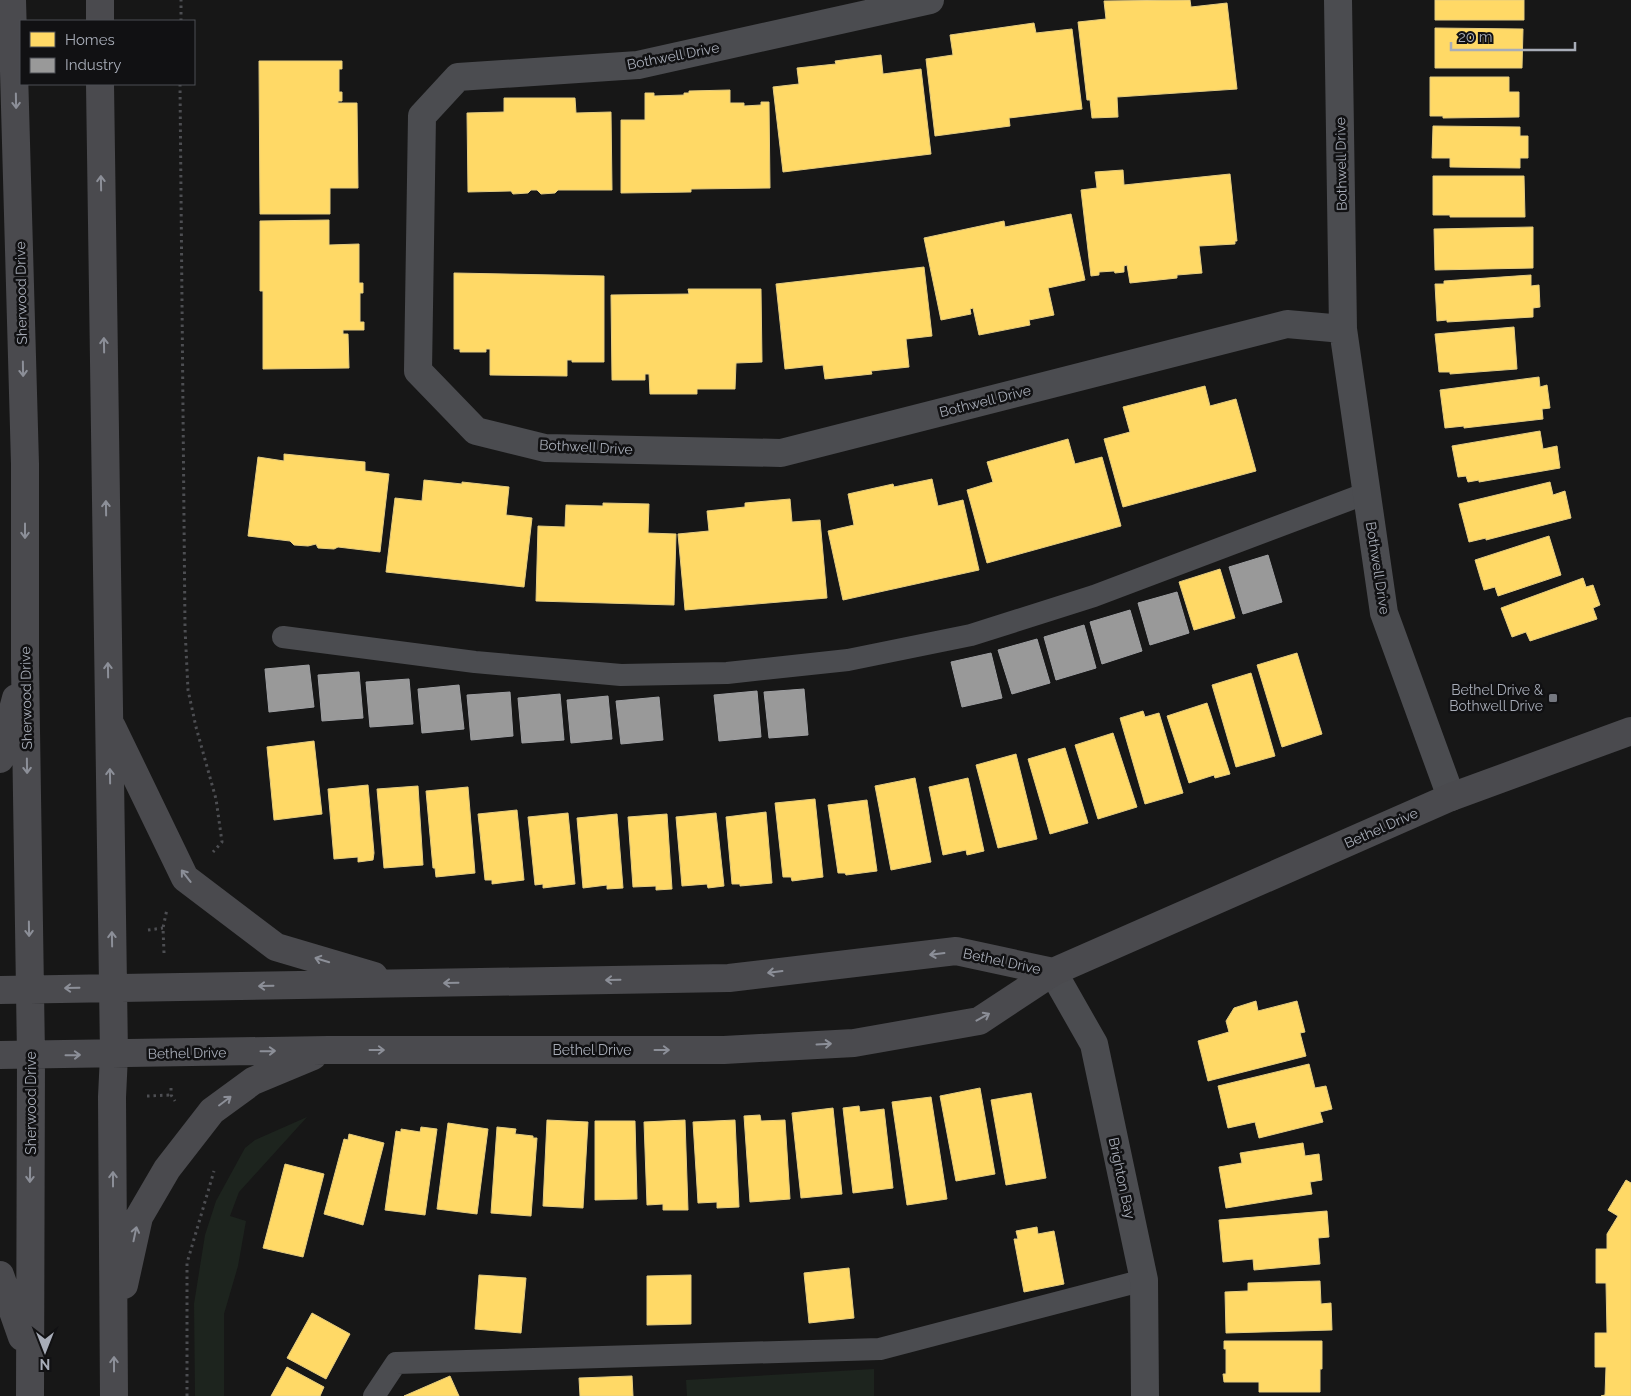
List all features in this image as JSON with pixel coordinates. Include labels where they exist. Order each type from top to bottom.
[{"type":"main road","name":"Sherwood Drive","points":[[12,0],[25,464],[25,665],[31,1056],[30,1396]]},
{"type":"main road","points":[[100,0],[100,20]]},
{"type":"main road","points":[[100,85],[114,1055],[112,1098],[114,1396]]},
{"type":"main road","points":[[0,759],[25,665]]},
{"type":"main road","points":[[109,719],[185,878],[276,947],[402,984]]},
{"type":"main road","name":"Bethel Drive","points":[[0,1055],[114,1055],[328,1050],[724,1050],[854,1043],[979,1021],[1053,972],[1451,797],[1631,731]]},
{"type":"main road","name":"Bethel Drive","points":[[0,990],[729,978],[956,952],[1053,972]]},
{"type":"main road","points":[[114,1333],[139,1216],[172,1162],[212,1111],[252,1081],[328,1050]]},
{"type":"main road","points":[[0,1275],[29,1355]]},
{"type":"street","name":"Bothwell Drive","points":[[930,0],[638,65],[458,77],[422,116],[418,371],[476,431],[545,448],[781,452],[1287,324],[1344,329]]},
{"type":"street","name":"Bothwell Drive","points":[[1338,0],[1344,329],[1384,613],[1451,797]]},
{"type":"street","name":"Brighton Bay","points":[[1053,972],[1094,1044],[1144,1280],[1145,1396]]},
{"type":"lane","points":[[283,637],[476,662],[621,675],[727,673],[848,660],[971,634],[1094,596],[1367,493]]},
{"type":"lane","points":[[374,1396],[396,1362],[880,1349],[1144,1280]]},
{"type":"path","points":[[181,0],[181,20]]},
{"type":"path","points":[[180,85],[185,628],[188,690],[216,799],[222,842],[209,856]]},
{"type":"path","points":[[142,931],[163,928],[164,957]]},
{"type":"path","points":[[142,1096],[171,1095]]},
{"type":"path","points":[[188,1396],[187,1263],[214,1170]]},
{"type":"shaded area","points":[[307,1117],[239,1192],[230,1216],[246,1221],[238,1266],[224,1314],[224,1396],[195,1396],[194,1304],[205,1235],[216,1201],[245,1148],[255,1140]]},
{"type":"shaded area","points":[[874,1369],[874,1396],[687,1396],[686,1380]]},
{"type":"building: Homes","points":[[1190,0],[1191,7],[1227,3],[1237,89],[1117,97],[1118,117],[1092,118],[1090,100],[1087,100],[1078,22],[1106,19],[1104,1]]},
{"type":"building: Homes","points":[[1435,0],[1524,0],[1524,20],[1435,20]]},
{"type":"building: Homes","points":[[1034,23],[1036,33],[1072,29],[1082,109],[1009,118],[1010,126],[935,136],[926,59],[953,55],[950,35]]},
{"type":"building: Homes","points":[[1435,28],[1523,29],[1522,68],[1435,68]]},
{"type":"building: Homes","points":[[881,55],[883,74],[921,69],[931,154],[783,172],[773,87],[799,84],[797,68],[836,64],[835,61]]},
{"type":"building: Homes","points":[[259,61],[342,61],[342,69],[339,69],[339,92],[342,92],[342,101],[338,101],[338,103],[357,103],[358,188],[330,188],[330,214],[260,214]]},
{"type":"building: Homes","points":[[1430,77],[1509,77],[1509,92],[1519,92],[1519,117],[1443,118],[1443,116],[1430,116]]},
{"type":"building: Homes","points":[[730,90],[730,103],[744,103],[744,106],[761,105],[761,102],[769,102],[770,188],[691,189],[691,192],[621,193],[621,120],[645,120],[645,93],[654,93],[654,96],[684,95],[684,93],[689,93],[689,91]]},
{"type":"building: Homes","points":[[504,98],[575,98],[576,113],[611,112],[612,190],[558,190],[555,193],[541,194],[537,190],[513,194],[511,191],[468,192],[467,113],[504,112]]},
{"type":"building: Homes","points":[[1433,126],[1520,127],[1520,136],[1528,136],[1528,158],[1520,158],[1520,168],[1450,167],[1450,158],[1432,158]]},
{"type":"building: Homes","points":[[1123,170],[1124,185],[1230,174],[1237,241],[1235,241],[1235,244],[1199,246],[1202,273],[1177,275],[1177,278],[1130,283],[1127,265],[1124,266],[1124,272],[1099,272],[1099,275],[1091,276],[1081,190],[1097,188],[1095,172]]},
{"type":"building: Homes","points":[[1433,176],[1524,176],[1525,217],[1450,217],[1450,215],[1433,215]]},
{"type":"building: Homes","points":[[1071,214],[1085,280],[1048,288],[1054,315],[1029,320],[1030,325],[979,335],[973,308],[970,309],[971,314],[941,320],[924,238],[1004,221],[1005,227]]},
{"type":"building: Homes","points":[[329,220],[329,245],[359,244],[359,283],[363,283],[363,293],[360,293],[360,322],[364,322],[364,330],[343,330],[343,334],[348,334],[349,368],[263,369],[263,291],[260,291],[260,221]]},
{"type":"building: Homes","points":[[1533,227],[1533,268],[1435,270],[1434,229]]},
{"type":"building: Homes","points":[[924,267],[932,336],[906,339],[909,367],[871,371],[872,374],[825,379],[823,365],[785,369],[776,284]]},
{"type":"building: Homes","points":[[454,273],[604,276],[604,362],[572,362],[572,360],[567,360],[567,376],[490,375],[490,349],[486,349],[486,352],[460,352],[460,349],[454,349]]},
{"type":"building: Homes","points":[[1531,275],[1531,286],[1539,285],[1540,307],[1533,308],[1533,317],[1437,321],[1435,284],[1444,284],[1444,281]]},
{"type":"building: Homes","points":[[688,289],[761,289],[762,362],[736,363],[735,389],[697,389],[697,394],[650,394],[649,374],[645,374],[645,380],[612,380],[611,295],[689,294]]},
{"type":"building: Homes","points":[[1514,327],[1517,369],[1450,374],[1450,372],[1439,372],[1435,334]]},
{"type":"building: Homes","points":[[1539,377],[1540,387],[1547,385],[1550,408],[1542,409],[1543,419],[1464,428],[1464,426],[1445,428],[1440,390]]},
{"type":"building: Homes","points":[[1205,386],[1210,406],[1236,399],[1256,471],[1123,507],[1104,439],[1130,432],[1123,407]]},
{"type":"building: Homes","points":[[1540,431],[1543,449],[1557,446],[1560,468],[1479,482],[1479,480],[1468,482],[1466,476],[1458,477],[1452,446]]},
{"type":"building: Homes","points":[[1068,439],[1075,464],[1102,457],[1121,526],[987,563],[967,490],[993,482],[987,462]]},
{"type":"building: Homes","points":[[284,454],[365,462],[365,471],[389,474],[380,552],[338,547],[334,549],[318,548],[316,544],[308,546],[294,545],[290,541],[248,536],[258,457],[284,461]]},
{"type":"building: Homes","points":[[932,479],[938,506],[963,500],[979,570],[843,600],[828,531],[854,525],[848,494],[893,484],[894,487]]},
{"type":"building: Homes","points":[[424,480],[509,487],[506,515],[532,518],[524,587],[386,572],[395,498],[422,501]]},
{"type":"building: Homes","points":[[1550,482],[1553,495],[1565,491],[1571,518],[1486,540],[1486,538],[1469,542],[1459,504]]},
{"type":"building: Homes","points":[[790,499],[792,522],[820,520],[827,598],[685,610],[678,534],[709,531],[707,511],[745,507],[745,503]]},
{"type":"building: Homes","points":[[603,503],[649,504],[648,533],[676,534],[674,605],[536,601],[538,526],[565,527],[566,505],[603,506]]},
{"type":"building: Homes","points":[[1549,536],[1561,575],[1498,596],[1495,587],[1484,590],[1475,560]]},
{"type":"building: Homes","points":[[1220,569],[1235,618],[1194,630],[1179,582]]},
{"type":"building: Homes","points":[[1583,578],[1586,587],[1593,585],[1600,605],[1593,608],[1597,619],[1530,641],[1526,632],[1512,637],[1501,608]]},
{"type":"building: Homes","points":[[1297,653],[1322,734],[1282,747],[1257,665]]},
{"type":"building: Homes","points":[[1251,673],[1275,756],[1236,767],[1212,685]]},
{"type":"building: Homes","points":[[1207,703],[1230,774],[1215,778],[1214,775],[1189,783],[1167,716]]},
{"type":"building: Homes","points":[[1143,711],[1145,717],[1159,713],[1183,793],[1145,804],[1120,718]]},
{"type":"building: Homes","points":[[1113,733],[1137,807],[1098,819],[1075,745]]},
{"type":"building: Homes","points":[[314,741],[322,814],[274,820],[267,747]]},
{"type":"building: Homes","points":[[1065,748],[1088,823],[1050,834],[1028,759]]},
{"type":"building: Homes","points":[[1016,754],[1037,839],[998,848],[976,765]]},
{"type":"building: Homes","points":[[915,778],[931,862],[891,870],[875,786]]},
{"type":"building: Homes","points":[[968,778],[984,851],[967,855],[966,850],[943,855],[929,787]]},
{"type":"building: Homes","points":[[368,785],[373,860],[358,862],[358,857],[334,859],[328,789]]},
{"type":"building: Homes","points":[[418,786],[423,865],[384,868],[377,789]]},
{"type":"building: Homes","points":[[468,787],[475,873],[436,877],[435,868],[433,868],[426,791]]},
{"type":"building: Homes","points":[[815,799],[823,877],[792,881],[791,877],[783,877],[775,803]]},
{"type":"building: Homes","points":[[867,800],[877,871],[846,875],[845,873],[838,873],[828,805]]},
{"type":"building: Homes","points":[[517,810],[524,880],[492,884],[492,880],[485,880],[478,814]]},
{"type":"building: Homes","points":[[766,812],[772,883],[740,886],[740,884],[732,884],[726,817]]},
{"type":"building: Homes","points":[[568,813],[575,884],[543,888],[543,884],[535,885],[528,817]]},
{"type":"building: Homes","points":[[716,813],[724,886],[708,888],[707,884],[682,886],[676,817]]},
{"type":"building: Homes","points":[[617,814],[623,888],[607,889],[607,885],[583,888],[577,818]]},
{"type":"building: Homes","points":[[667,814],[672,889],[656,890],[656,886],[633,887],[628,817]]},
{"type":"building: Homes","points":[[1256,1001],[1258,1011],[1297,1001],[1305,1032],[1300,1033],[1306,1056],[1208,1081],[1198,1041],[1229,1032],[1226,1021],[1234,1008]]},
{"type":"building: Homes","points":[[1309,1064],[1315,1088],[1326,1086],[1332,1109],[1320,1112],[1323,1122],[1259,1138],[1255,1122],[1228,1128],[1218,1086]]},
{"type":"building: Homes","points":[[980,1088],[995,1174],[956,1181],[940,1096]]},
{"type":"building: Homes","points":[[1031,1093],[1046,1178],[1006,1185],[991,1100]]},
{"type":"building: Homes","points":[[931,1097],[947,1199],[907,1205],[892,1102]]},
{"type":"building: Homes","points":[[859,1106],[860,1112],[884,1109],[893,1188],[853,1193],[843,1108]]},
{"type":"building: Homes","points":[[833,1108],[842,1194],[801,1198],[792,1113]]},
{"type":"building: Homes","points":[[760,1115],[761,1121],[785,1120],[790,1199],[750,1202],[744,1116]]},
{"type":"building: Homes","points":[[547,1120],[588,1122],[583,1208],[543,1206]]},
{"type":"building: Homes","points":[[685,1120],[688,1210],[663,1210],[663,1204],[647,1205],[644,1122]]},
{"type":"building: Homes","points":[[735,1120],[739,1207],[717,1208],[717,1202],[698,1203],[693,1122]]},
{"type":"building: Homes","points":[[595,1121],[635,1121],[637,1199],[595,1200]]},
{"type":"building: Homes","points":[[448,1123],[488,1129],[477,1214],[437,1209]]},
{"type":"building: Homes","points":[[421,1127],[437,1129],[425,1215],[385,1210],[396,1131],[401,1132],[401,1129],[420,1132]]},
{"type":"building: Homes","points":[[497,1127],[516,1129],[515,1134],[537,1138],[531,1216],[491,1213]]},
{"type":"building: Homes","points":[[349,1134],[384,1143],[363,1225],[324,1214],[344,1139],[348,1140]]},
{"type":"building: Homes","points":[[1303,1143],[1305,1156],[1319,1154],[1322,1180],[1310,1182],[1312,1194],[1226,1208],[1219,1167],[1242,1163],[1240,1153]]},
{"type":"building: Homes","points":[[285,1164],[324,1174],[303,1257],[263,1248]]},
{"type":"building: Homes","points":[[1626,1180],[1631,1183],[1631,1396],[1601,1396],[1605,1395],[1606,1367],[1595,1367],[1595,1333],[1607,1333],[1606,1283],[1596,1283],[1596,1249],[1607,1249],[1607,1234],[1618,1216],[1608,1210]]},
{"type":"building: Homes","points":[[1327,1211],[1329,1237],[1318,1238],[1320,1264],[1254,1270],[1253,1259],[1223,1262],[1219,1220]]},
{"type":"building: Homes","points":[[1037,1227],[1038,1234],[1054,1231],[1064,1284],[1024,1292],[1014,1239],[1018,1239],[1016,1231]]},
{"type":"building: Homes","points":[[849,1268],[854,1318],[809,1323],[804,1273]]},
{"type":"building: Homes","points":[[479,1275],[526,1278],[521,1333],[475,1329]]},
{"type":"building: Homes","points":[[691,1275],[691,1324],[647,1325],[647,1276]]},
{"type":"building: Homes","points":[[1320,1281],[1321,1304],[1331,1303],[1332,1330],[1226,1333],[1225,1292],[1248,1291],[1248,1283]]},
{"type":"building: Homes","points":[[312,1313],[350,1334],[326,1379],[287,1358]]},
{"type":"building: Homes","points":[[1224,1341],[1322,1341],[1320,1392],[1259,1392],[1259,1382],[1224,1382],[1223,1374],[1226,1374],[1226,1349],[1224,1349]]},
{"type":"building: Homes","points":[[287,1367],[324,1387],[320,1396],[271,1396]]},
{"type":"building: Homes","points":[[450,1376],[459,1396],[404,1396]]},
{"type":"building: Homes","points":[[632,1376],[633,1396],[580,1396],[579,1378]]},
{"type":"building: Industry","points":[[1268,555],[1282,602],[1243,614],[1229,567]]},
{"type":"building: Industry","points":[[1177,592],[1189,633],[1150,645],[1138,603]]},
{"type":"building: Industry","points":[[1130,610],[1142,651],[1102,664],[1090,622]]},
{"type":"building: Industry","points":[[1084,625],[1096,668],[1056,680],[1044,637]]},
{"type":"building: Industry","points":[[1037,639],[1050,683],[1012,694],[998,650]]},
{"type":"building: Industry","points":[[991,653],[1002,698],[962,707],[951,662]]},
{"type":"building: Industry","points":[[309,665],[314,707],[269,712],[265,669]]},
{"type":"building: Industry","points":[[359,672],[363,718],[322,721],[318,675]]},
{"type":"building: Industry","points":[[409,679],[413,724],[370,727],[366,682]]},
{"type":"building: Industry","points":[[459,685],[464,729],[422,733],[418,689]]},
{"type":"building: Industry","points":[[804,689],[808,735],[769,738],[764,692]]},
{"type":"building: Industry","points":[[757,691],[761,737],[719,741],[714,695]]},
{"type":"building: Industry","points":[[510,692],[513,736],[471,740],[467,695]]},
{"type":"building: Industry","points":[[560,694],[564,740],[522,743],[518,698]]},
{"type":"building: Industry","points":[[608,696],[612,739],[571,743],[567,700]]},
{"type":"building: Industry","points":[[659,697],[663,740],[621,744],[616,701]]},
{"type":"place","name":"Bethel Drive & Bothwell Drive","points":[[1553,698]]}]
